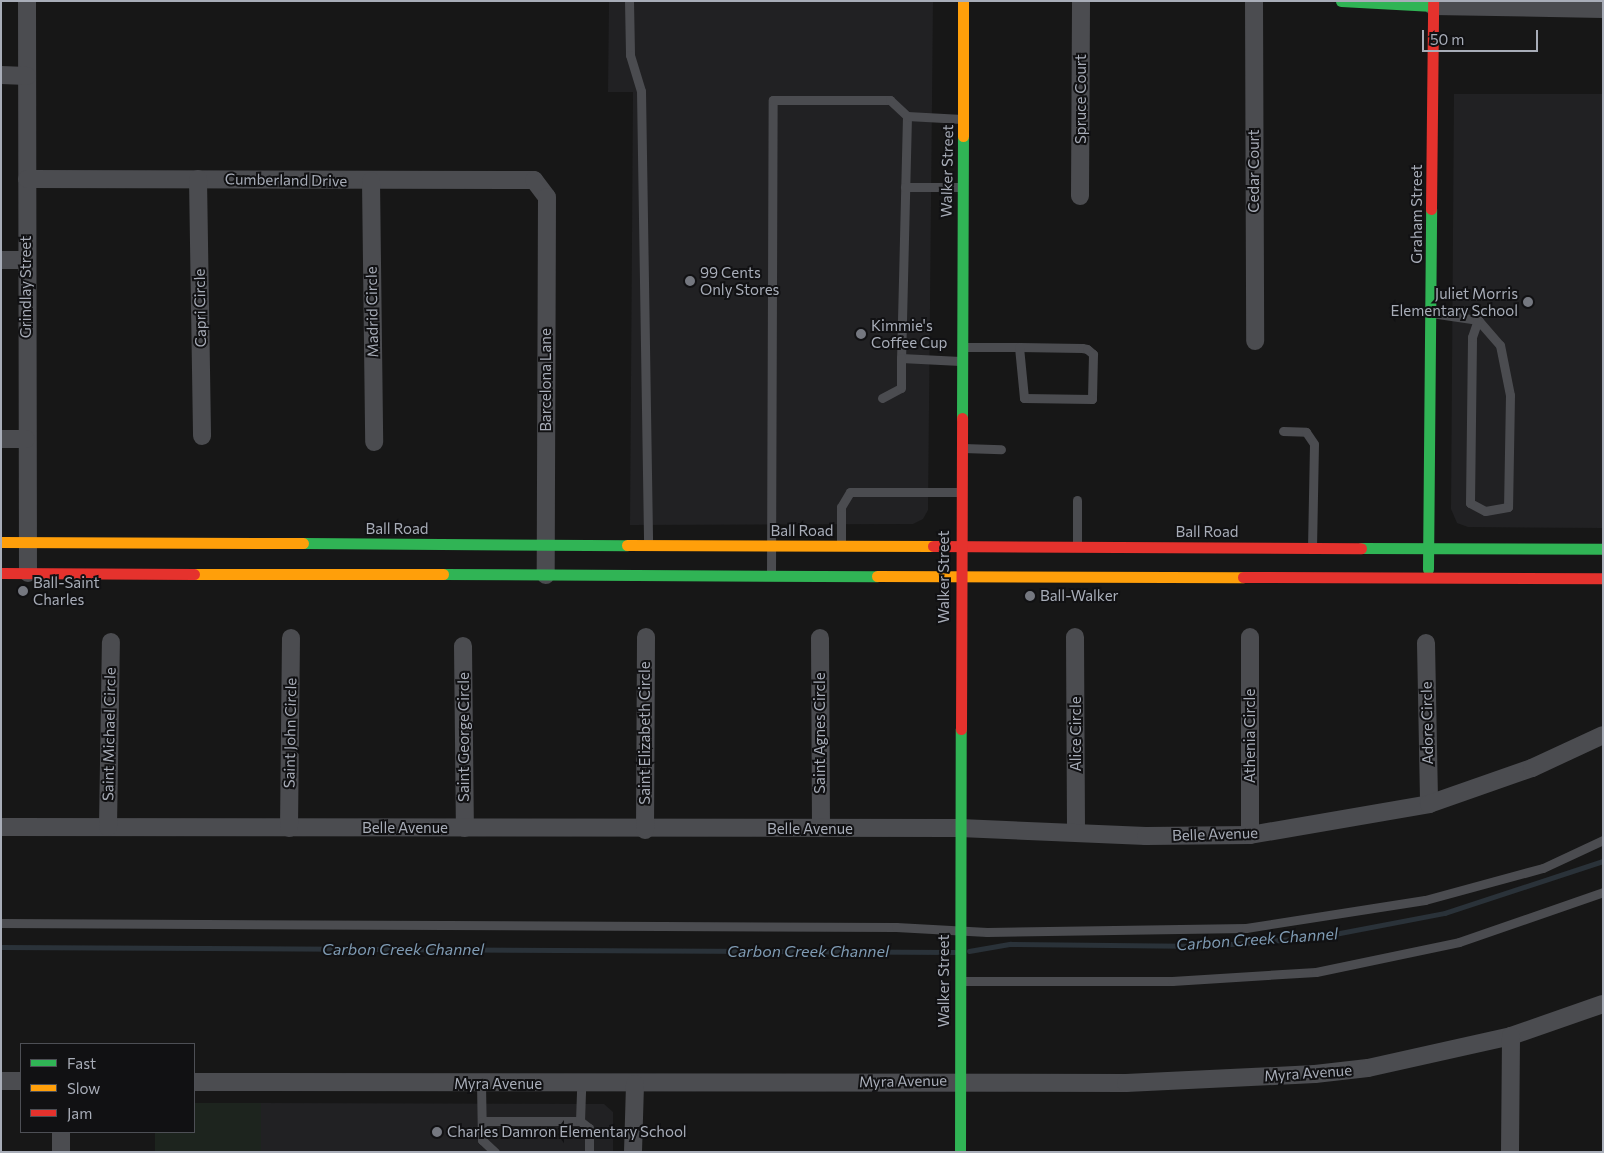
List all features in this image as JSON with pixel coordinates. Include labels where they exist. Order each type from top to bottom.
[{"type":"main road","name":"Walker Street","points":[[960,1152],[959,492],[963,1]]},
{"type":"main road","points":[[1341,1],[1433,4]]},
{"type":"main road","name":"Graham Street","points":[[1428,577],[1433,4]]},
{"type":"main road","name":"Ball Road","points":[[1,542],[1603,549]]},
{"type":"main road","points":[[1,573],[1603,578]]},
{"type":"street","name":"Grindlay Street","points":[[28,1],[26,439],[28,573]]},
{"type":"street","name":"Spruce Court","points":[[1080,196],[1082,1]]},
{"type":"street","name":"Cedar Court","points":[[1254,1],[1255,341]]},
{"type":"street","points":[[1433,4],[1603,9]]},
{"type":"street","points":[[1,75],[27,76]]},
{"type":"street","name":"Cumberland Drive","points":[[27,179],[371,181],[525,179],[542,187]]},
{"type":"street","name":"Capri Circle","points":[[198,179],[202,436]]},
{"type":"street","name":"Madrid Circle","points":[[371,181],[374,442]]},
{"type":"street","name":"Barcelona Lane","points":[[542,187],[547,196],[546,575]]},
{"type":"street","points":[[1,260],[27,260]]},
{"type":"street","points":[[1,439],[26,439]]},
{"type":"street","name":"Saint Elizabeth Circle","points":[[644,830],[646,637]]},
{"type":"street","name":"Alice Circle","points":[[1075,637],[1076,831]]},
{"type":"street","name":"Athenia Circle","points":[[1250,637],[1250,835]]},
{"type":"street","name":"Saint John Circle","points":[[289,828],[291,638]]},
{"type":"street","name":"Saint Agnes Circle","points":[[820,638],[820,828]]},
{"type":"street","name":"Saint Michael Circle","points":[[108,827],[111,642]]},
{"type":"street","name":"Adore Circle","points":[[1426,643],[1429,804]]},
{"type":"street","name":"Saint George Circle","points":[[463,646],[465,828]]},
{"type":"street","name":"Belle Avenue","points":[[1,827],[644,830],[960,828],[1076,831],[1146,836],[1250,835],[1429,804],[1532,768],[1603,735]]},
{"type":"street","name":"Myra Avenue","points":[[195,1082],[635,1084],[959,1080],[1126,1083],[1315,1074],[1368,1068],[1511,1036],[1603,1004]]},
{"type":"street","points":[[1510,1152],[1511,1036]]},
{"type":"street","points":[[1,1081],[20,1081]]},
{"type":"street","points":[[633,1152],[635,1084]]},
{"type":"street","points":[[61,1133],[61,1152]]},
{"type":"lane","points":[[630,1],[630,55],[641,91],[648,545]]},
{"type":"lane","points":[[771,576],[773,100],[890,100],[907,116],[963,119]]},
{"type":"lane","points":[[882,398],[901,388],[907,116]]},
{"type":"lane","points":[[905,187],[962,187]]},
{"type":"lane","points":[[1431,313],[1478,320],[1500,345],[1510,395],[1508,507],[1485,511],[1470,503],[1472,337],[1478,320]]},
{"type":"lane","points":[[961,347],[1019,347],[1090,351],[1092,399],[1024,398],[1019,347]]},
{"type":"lane","points":[[902,358],[960,361]]},
{"type":"lane","points":[[1283,430],[1306,432],[1314,444],[1312,548]]},
{"type":"lane","points":[[960,448],[1001,449]]},
{"type":"lane","points":[[841,546],[841,507],[850,492],[959,492]]},
{"type":"lane","points":[[1077,500],[1077,547]]},
{"type":"lane","points":[[1,924],[896,927],[959,934],[1246,928],[1310,920],[1425,900],[1543,868],[1603,840]]},
{"type":"lane","points":[[959,981],[1172,981],[1316,972],[1459,942],[1603,892]]},
{"type":"lane","points":[[482,1084],[482,1140],[495,1152]]},
{"type":"lane","points":[[580,1121],[581,1084]]},
{"type":"lane","points":[[482,1121],[580,1121],[589,1128],[589,1152],[582,1152]]},
{"type":"shaded area","points":[[609,1],[933,1],[928,510],[923,519],[913,524],[630,525],[633,92],[608,92]]},
{"type":"shaded area","name":"Juliet Morris Elementary School","points":[[1454,94],[1603,94],[1603,528],[1468,527],[1457,523],[1451,509]]},
{"type":"shaded area","points":[[195,1103],[261,1103],[261,1152],[155,1152],[155,1133],[195,1133]]},
{"type":"shaded area","name":"Charles Damron Elementary School","points":[[261,1103],[604,1104],[613,1112],[613,1152],[261,1152]]},
{"type":"waterway","name":"Carbon Creek Channel","points":[[969,951],[1010,944],[1206,946],[1319,937],[1445,913],[1603,861]]},
{"type":"waterway","name":"Carbon Creek Channel","points":[[1,947],[954,952]]},
{"type":"traffic: fast","points":[[1341,1],[1433,6]]},
{"type":"traffic: fast","points":[[962,418],[963,136]]},
{"type":"traffic: fast","points":[[1428,569],[1431,209]]},
{"type":"traffic: fast","points":[[303,543],[627,545]]},
{"type":"traffic: fast","points":[[1361,548],[1603,549]]},
{"type":"traffic: fast","points":[[443,574],[877,576]]},
{"type":"traffic: fast","points":[[960,1152],[961,729]]},
{"type":"traffic: slow","points":[[963,1],[963,136]]},
{"type":"traffic: slow","points":[[1,542],[303,543]]},
{"type":"traffic: slow","points":[[627,545],[933,546]]},
{"type":"traffic: slow","points":[[194,574],[443,574]]},
{"type":"traffic: slow","points":[[877,576],[1243,577]]},
{"type":"traffic: jam","points":[[1431,209],[1433,1]]},
{"type":"traffic: jam","points":[[961,729],[962,418]]},
{"type":"traffic: jam","points":[[933,546],[1361,548]]},
{"type":"traffic: jam","points":[[1,573],[194,574]]},
{"type":"traffic: jam","points":[[1243,577],[1603,578]]},
{"type":"place","name":"99 Cents Only Stores","points":[[690,281]]},
{"type":"place","name":"Juliet Morris Elementary School","points":[[1528,302]]},
{"type":"place","name":"Kimmie's Coffee Cup","points":[[861,334]]},
{"type":"place","name":"Ball-Saint Charles","points":[[23,591]]},
{"type":"place","name":"Ball-Walker","points":[[1030,596]]},
{"type":"place","name":"Charles Damron Elementary School","points":[[437,1132]]}]
